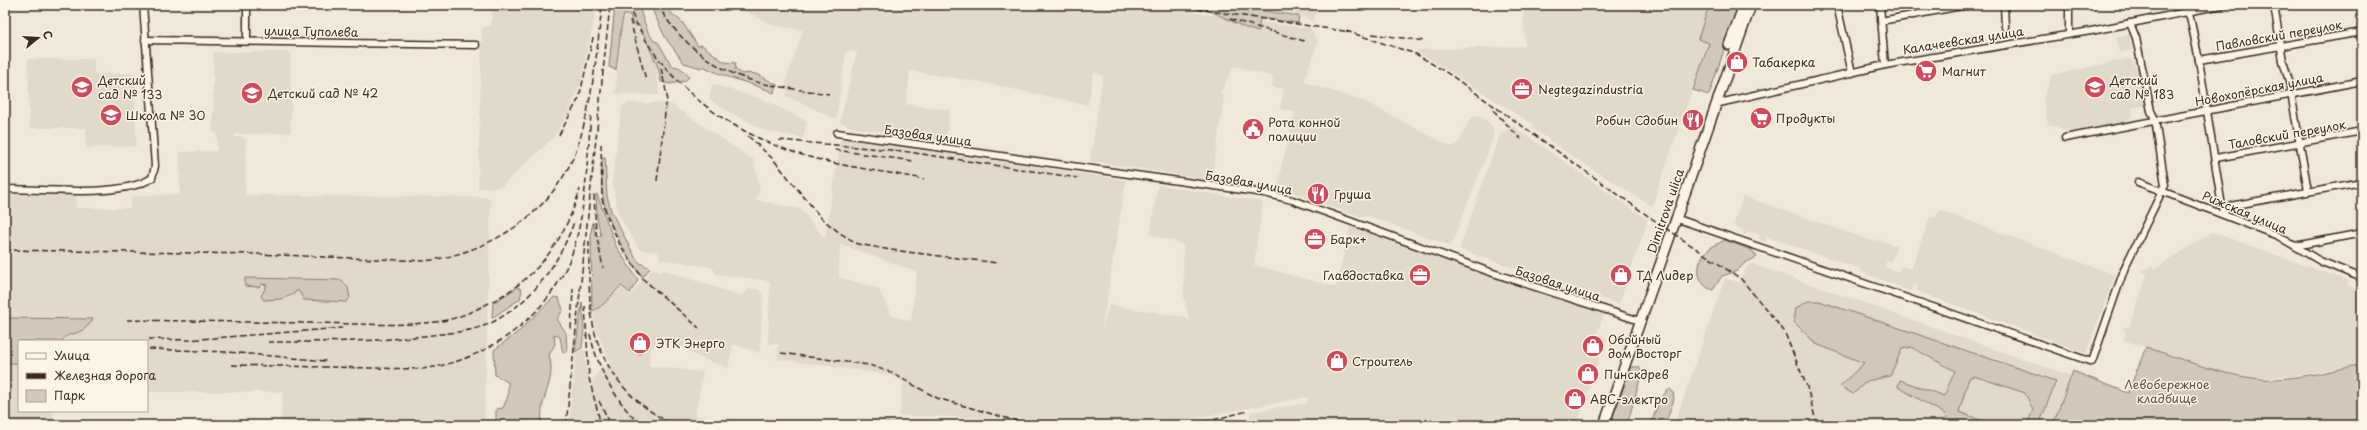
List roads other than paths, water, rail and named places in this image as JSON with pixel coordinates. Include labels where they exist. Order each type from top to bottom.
[{"type":"main road","name":"Dimitrova ulica","points":[[1599,425],[1675,218],[1744,5]]},
{"type":"main road","name":"Dimitrova ulica","points":[[1604,425],[1637,320],[1712,103],[1751,5]]},
{"type":"street","points":[[5,189],[114,189],[144,184],[152,178],[155,166],[143,5]]},
{"type":"street","points":[[247,5],[247,41]]},
{"type":"street","points":[[1837,5],[1852,72]]},
{"type":"street","points":[[1880,5],[1885,64]]},
{"type":"street","points":[[1881,21],[1967,5]]},
{"type":"street","points":[[2004,5],[2005,27]]},
{"type":"street","points":[[2068,5],[2069,34]]},
{"type":"street","points":[[2183,5],[2190,17],[2199,60],[2206,110],[2216,158],[2223,213]]},
{"type":"street","name":"Калачеевская улица","points":[[1712,103],[1885,64],[2069,34],[2222,5]]},
{"type":"street","points":[[2274,5],[2280,46],[2289,81],[2290,94],[2308,191]]},
{"type":"street","points":[[2361,5],[2362,12]]},
{"type":"street","points":[[1675,218],[2092,362],[2125,267],[2164,190],[2166,179],[2155,119],[2151,111],[2136,38],[2130,23]]},
{"type":"street","name":"Павловский переулок","points":[[2199,60],[2362,32]]},
{"type":"street","name":"улица Туполева","points":[[145,40],[476,45]]},
{"type":"street","name":"Новохопёрская улица","points":[[2065,138],[2155,119],[2362,81]]},
{"type":"street","name":"Таловский переулок","points":[[2216,158],[2362,131]]},
{"type":"street","name":"Базовая улица","points":[[838,133],[1261,193],[1292,200],[1490,272],[1637,320]]},
{"type":"street","name":"Рижская улица","points":[[2138,182],[2164,190],[2278,236],[2320,261],[2362,278]]},
{"type":"street","points":[[2223,213],[2230,206],[2362,182]]},
{"type":"street","points":[[2295,246],[2362,233]]},
{"type":"railway","points":[[5,250],[256,254],[425,261],[450,256],[475,248],[498,238],[539,208],[569,167],[579,142],[588,108],[594,74],[602,5]]},
{"type":"railway","points":[[566,425],[610,5]]},
{"type":"railway","points":[[628,5],[641,32],[656,56],[675,78],[695,97],[718,115],[742,130],[768,142],[811,158],[924,179]]},
{"type":"railway","points":[[658,5],[678,33],[690,45],[703,56],[733,73],[749,80],[765,84],[829,94]]},
{"type":"railway","points":[[1170,5],[1350,32]]},
{"type":"railway","points":[[1230,19],[1304,41]]},
{"type":"railway","points":[[630,20],[646,80]]},
{"type":"railway","points":[[1346,31],[1416,54],[1452,76],[1651,218],[1741,279],[1784,331],[1807,387],[1817,425]]},
{"type":"railway","points":[[1372,34],[1425,41]]},
{"type":"railway","points":[[559,135],[579,98],[593,38]]},
{"type":"railway","points":[[657,181],[667,96],[661,68]]},
{"type":"railway","points":[[1493,110],[1521,139]]},
{"type":"railway","points":[[232,365],[419,369],[464,359],[506,337],[525,322],[541,305],[556,287],[567,266],[573,250],[582,212],[587,171],[591,114]]},
{"type":"railway","points":[[748,136],[773,159],[822,219],[840,233],[858,244],[891,250],[998,263]]},
{"type":"railway","points":[[779,140],[902,151],[1078,178]]},
{"type":"railway","points":[[601,144],[602,199],[607,216],[620,245],[643,279],[699,328]]},
{"type":"railway","points":[[835,150],[913,161]]},
{"type":"railway","points":[[127,320],[387,325],[435,322],[463,315],[506,293],[535,270],[547,256],[566,225],[574,208],[580,189]]},
{"type":"railway","points":[[594,195],[596,232],[603,268]]},
{"type":"railway","points":[[268,342],[330,342],[391,339],[470,330],[484,326],[506,314],[531,293],[552,267],[568,238],[574,222]]},
{"type":"railway","points":[[589,241],[591,314],[597,341],[603,356],[622,385],[633,397],[646,408],[675,425]]},
{"type":"railway","points":[[571,329],[573,289]]},
{"type":"railway","points":[[585,306],[589,378],[601,425]]},
{"type":"railway","points":[[149,339],[188,340],[342,328]]},
{"type":"railway","points":[[590,334],[598,360],[615,394],[640,425]]},
{"type":"railway","points":[[149,349],[228,352],[326,361]]},
{"type":"railway","points":[[781,353],[869,365],[890,372],[937,398],[1030,425]]},
{"type":"railway","points":[[599,401],[611,425]]},
{"type":"railway","points":[[1178,425],[1204,422],[1248,411]]},
{"type":"railway","points":[[794,425],[807,423],[1019,425]]},
{"type":"place","name":"Табакерка","points":[[1737,62]]},
{"type":"place","name":"Магнит","points":[[1926,71]]},
{"type":"place","name":"Детский сад № 133","points":[[82,87]]},
{"type":"place","name":"Детский сад № 183","points":[[2095,87]]},
{"type":"place","name":"Negtegazindustria","points":[[1522,89]]},
{"type":"place","name":"Детский сад № 42","points":[[252,93]]},
{"type":"place","name":"Школа № 30","points":[[111,115]]},
{"type":"place","name":"Продукты","points":[[1761,118]]},
{"type":"place","name":"Робин Сдобин","points":[[1693,120]]},
{"type":"place","name":"Рота конной полиции","points":[[1253,129]]},
{"type":"place","name":"Груша","points":[[1318,194]]},
{"type":"place","name":"Барк+","points":[[1315,239]]},
{"type":"place","name":"Главдоставка","points":[[1420,275]]},
{"type":"place","name":"ТД Лидер","points":[[1621,275]]},
{"type":"place","name":"ЭТК Энерго","points":[[640,343]]},
{"type":"place","name":"Обойный дом Восторг","points":[[1593,346]]},
{"type":"place","name":"Строитель","points":[[1337,361]]},
{"type":"place","name":"Пинскдрев","points":[[1588,374]]},
{"type":"place","name":"АВС-электро","points":[[1575,399]]},
{"type":"park label","name":"Левобережное кладбище","points":[[2167,391]]}]
